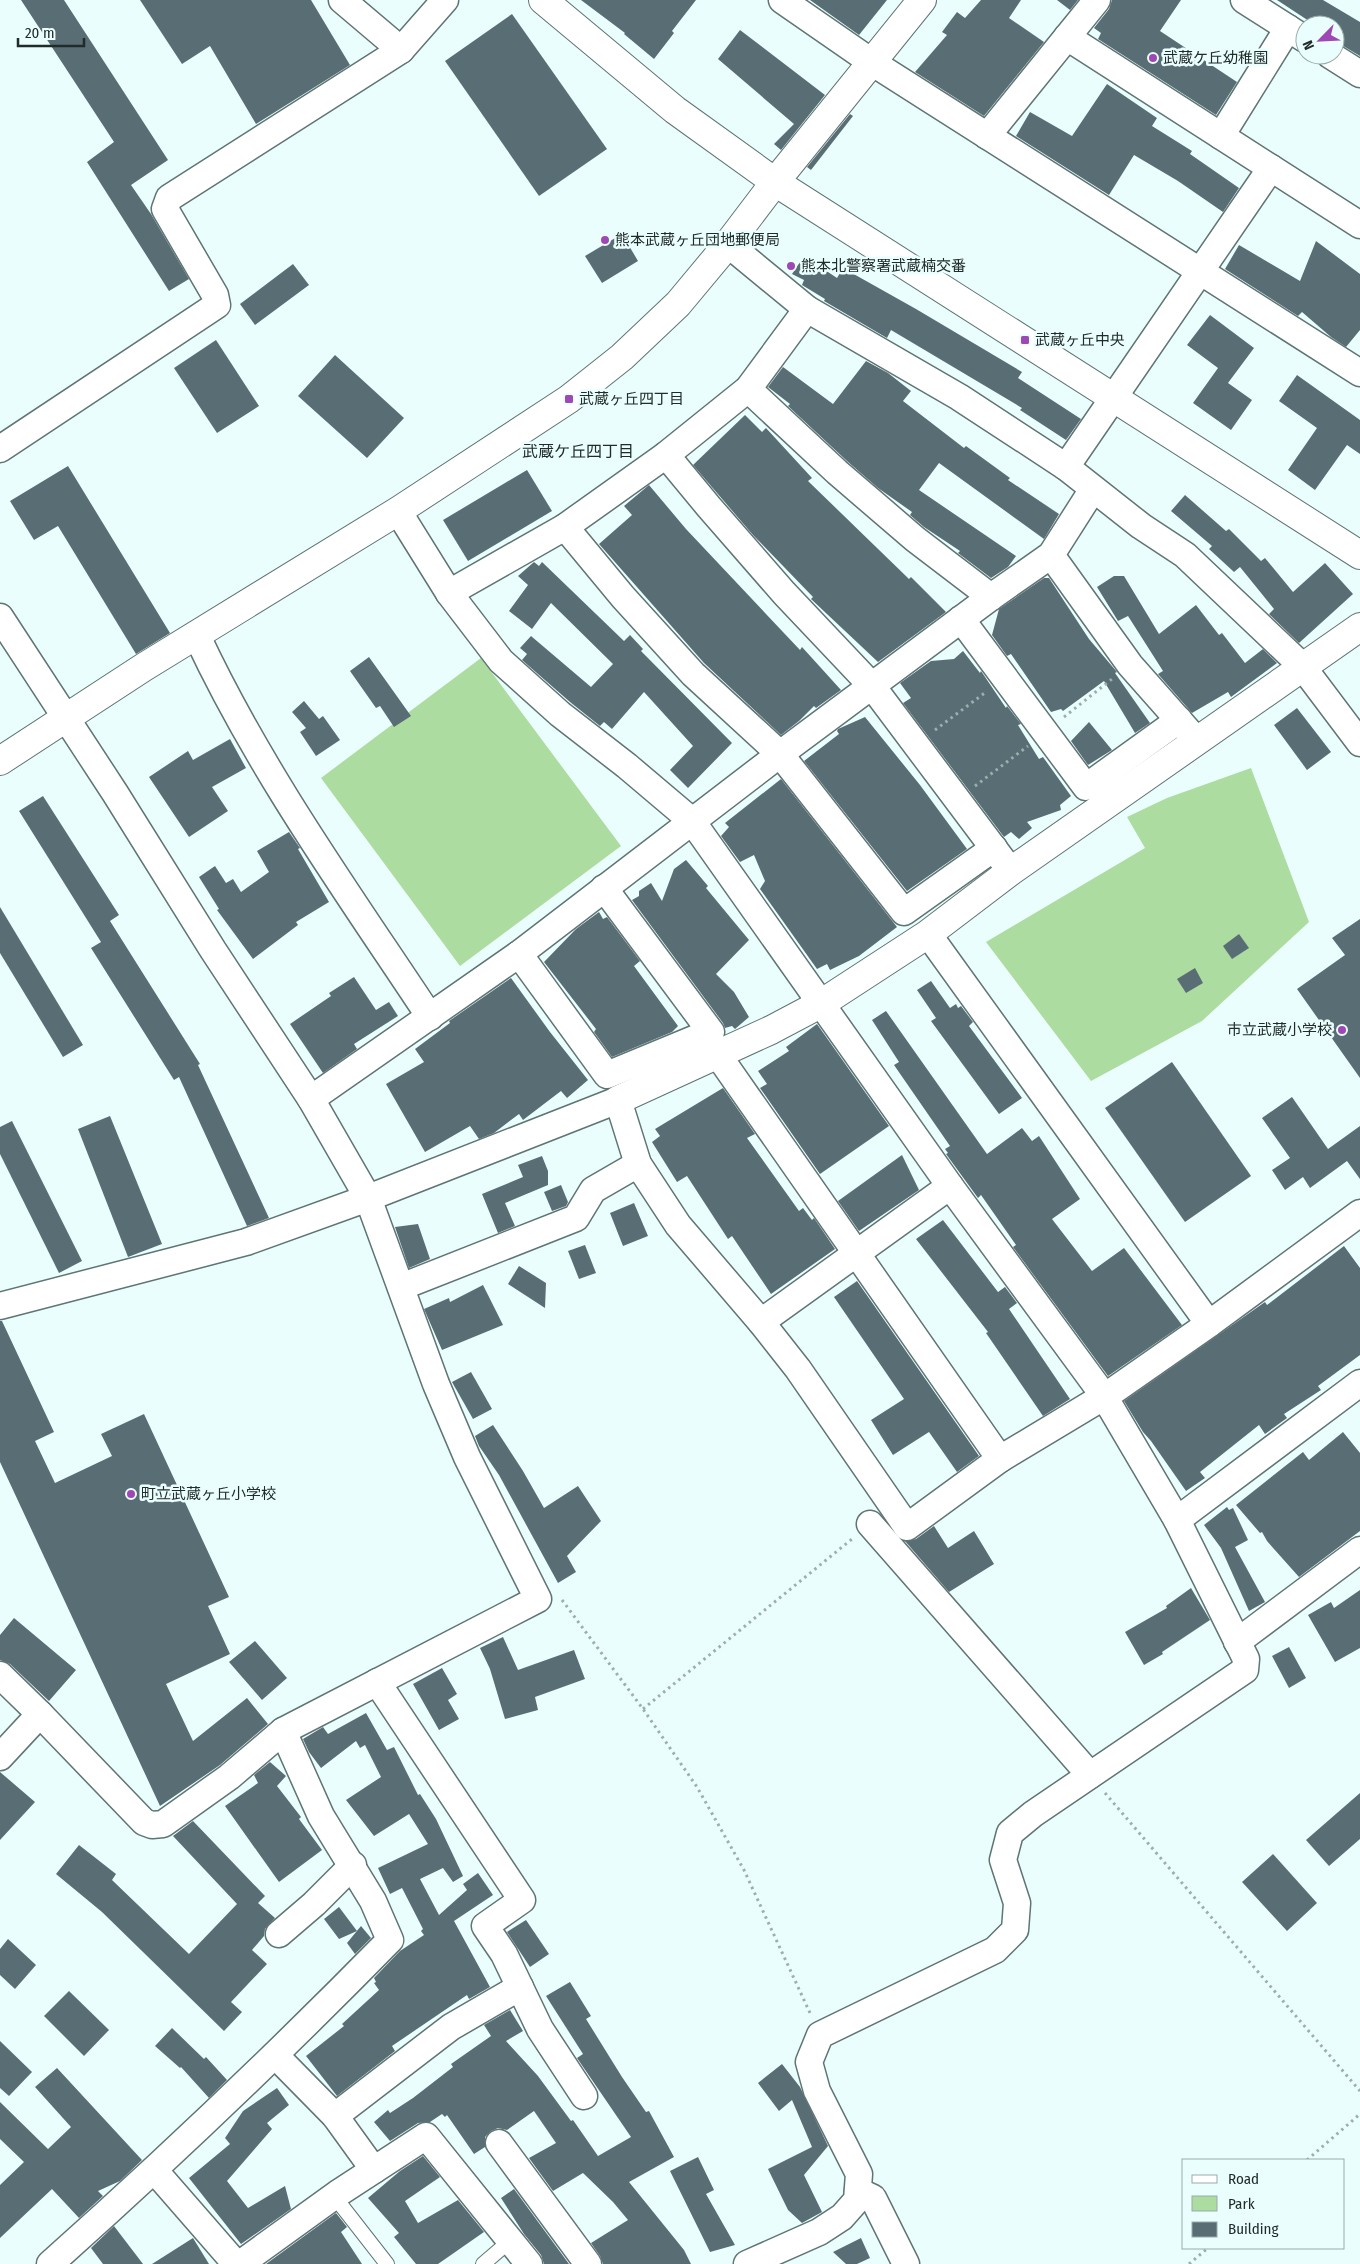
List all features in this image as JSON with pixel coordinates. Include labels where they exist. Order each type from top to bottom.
[{"type":"street","points":[[342,0],[401,50]]},
{"type":"street","points":[[0,449],[218,305],[215,295],[165,209],[168,198],[401,50],[445,0]]},
{"type":"street","points":[[543,0],[675,110],[775,182],[1114,396],[1360,555]]},
{"type":"street","points":[[782,0],[873,63],[1360,373]]},
{"type":"street","points":[[0,761],[144,667],[398,511],[569,399],[622,357],[678,304],[922,0]]},
{"type":"street","points":[[987,136],[1097,0]]},
{"type":"street","points":[[1244,0],[1295,33]]},
{"type":"street","points":[[1221,136],[1295,35]]},
{"type":"street","points":[[1067,37],[1360,225]]},
{"type":"street","points":[[1345,64],[1360,74]]},
{"type":"street","points":[[1066,466],[1270,168]]},
{"type":"street","points":[[728,244],[807,308],[959,397],[1066,466],[1093,489],[1185,555],[1302,666],[1360,743]]},
{"type":"street","points":[[449,593],[565,527],[666,455],[748,389],[807,308]]},
{"type":"street","points":[[748,389],[837,472],[915,539],[990,597]]},
{"type":"street","points":[[666,455],[708,507],[784,593],[872,686],[1011,871]]},
{"type":"street","points":[[311,1099],[519,954],[780,754],[990,597],[1051,555],[1093,489]]},
{"type":"street","points":[[398,511],[449,593],[501,661],[560,714],[627,766],[692,821],[822,1002],[950,1186],[1104,1396],[1177,1520],[1246,1659],[1244,1670],[1033,1814],[1010,1833],[1003,1860],[1017,1904],[1015,1930],[995,1950],[820,2035],[809,2062],[817,2091],[859,2174],[857,2200],[842,2217],[819,2232],[747,2264]]},
{"type":"street","points":[[565,527],[623,597],[693,674],[780,754],[904,912],[994,848]]},
{"type":"street","points":[[1051,555],[1130,665],[1188,730]]},
{"type":"street","points":[[0,617],[115,793],[213,950],[311,1099],[368,1198],[436,1384],[467,1457],[538,1600],[283,1731],[229,1777],[163,1824],[152,1825],[144,1822],[0,1675]]},
{"type":"street","points":[[961,619],[1086,787],[1302,666],[1360,627]]},
{"type":"street","points":[[197,636],[222,690],[279,786],[430,1017]]},
{"type":"street","points":[[0,1306],[246,1242],[368,1198],[618,1100],[771,1030],[822,1002],[928,934],[1011,871],[1188,730]]},
{"type":"street","points":[[519,954],[607,1075],[711,1032],[604,888]]},
{"type":"street","points":[[928,934],[1209,1324]]},
{"type":"street","points":[[718,1054],[1000,1459]]},
{"type":"street","points":[[618,1100],[638,1164],[678,1225],[761,1322],[798,1369],[907,1527],[1000,1459],[1104,1396],[1356,1224]]},
{"type":"street","points":[[401,1287],[576,1218],[593,1190],[638,1164]]},
{"type":"street","points":[[761,1322],[950,1186]]},
{"type":"street","points":[[1177,1520],[1360,1383]]},
{"type":"street","points":[[870,1524],[1090,1775]]},
{"type":"street","points":[[1237,1642],[1360,1550]]},
{"type":"street","points":[[377,1682],[522,1900],[485,1926],[504,1954],[540,2029],[584,2096]]},
{"type":"street","points":[[0,1757],[40,1714]]},
{"type":"street","points":[[50,2264],[155,2171],[390,1940],[373,1901],[321,1816],[283,1731]]},
{"type":"street","points":[[279,1934],[314,1904],[352,1865]]},
{"type":"street","points":[[335,2116],[451,2027],[520,1987]]},
{"type":"street","points":[[275,2055],[335,2116],[374,2170]]},
{"type":"street","points":[[240,2264],[334,2196],[426,2136],[529,2264]]},
{"type":"street","points":[[499,2143],[588,2264]]},
{"type":"street","points":[[155,2171],[236,2264]]},
{"type":"street","points":[[858,2191],[873,2198],[906,2264]]},
{"type":"lane","points":[[334,2196],[387,2264]]},
{"type":"lane","points":[[483,2264],[511,2240]]},
{"type":"path","points":[[916,745],[1005,678]]},
{"type":"path","points":[[643,1709],[870,1524]]},
{"type":"path","points":[[538,1600],[559,1596],[643,1709],[697,1788],[744,1870],[820,2035]]},
{"type":"path","points":[[1090,1775],[1360,2091]]},
{"type":"path","points":[[1308,2159],[1360,2114]]},
{"type":"path","points":[[1189,2264],[1207,2249]]},
{"type":"green space","points":[[481,658],[621,846],[460,966],[321,778]]},
{"type":"green space","points":[[1251,768],[1309,922],[1202,1021],[1091,1081],[986,942],[1145,848],[1127,817],[1167,798]]},
{"type":"building","points":[[21,0],[64,0],[168,160],[131,185],[151,214],[189,279],[169,291],[87,162],[114,142]]},
{"type":"building","points":[[140,0],[311,0],[350,65],[256,124],[210,46],[182,64]]},
{"type":"building","points":[[581,0],[696,0],[672,31],[674,33],[654,59],[625,33]]},
{"type":"building","points":[[810,0],[887,0],[859,35]]},
{"type":"building","points":[[981,0],[1021,0],[1009,18],[1044,42],[984,116],[915,72],[947,35],[942,32],[957,12],[965,18]]},
{"type":"building","points":[[1057,0],[1078,0],[1070,10]]},
{"type":"building","points":[[1112,0],[1181,0],[1160,31],[1237,82],[1216,115],[1098,39],[1101,33],[1094,28],[1109,9]]},
{"type":"building","points":[[1277,0],[1323,0],[1360,22],[1360,56],[1345,47],[1345,15],[1300,15]]},
{"type":"building","points":[[512,14],[607,149],[539,196],[445,61]]},
{"type":"building","points":[[740,30],[825,95],[781,150],[774,144],[794,124],[718,59]]},
{"type":"building","points":[[1107,84],[1157,118],[1152,126],[1192,151],[1190,154],[1239,188],[1223,212],[1178,181],[1134,155],[1109,195],[1016,136],[1030,112],[1072,136]]},
{"type":"building","points":[[850,114],[853,116],[811,170],[807,167]]},
{"type":"building","points":[[622,234],[638,261],[602,283],[585,256]]},
{"type":"building","points":[[1316,241],[1360,274],[1360,330],[1346,347],[1331,337],[1302,312],[1298,316],[1225,269],[1239,245],[1300,281]]},
{"type":"building","points":[[804,256],[837,278],[843,268],[916,309],[1022,372],[1018,378],[1081,419],[1066,440],[1020,410],[1022,408],[891,330],[887,338],[824,301],[825,299],[802,285],[804,280],[792,274]]},
{"type":"building","points":[[293,264],[309,285],[255,325],[240,304]]},
{"type":"building","points":[[1210,315],[1254,348],[1228,383],[1252,400],[1231,430],[1193,403],[1218,368],[1187,345]]},
{"type":"building","points":[[216,340],[259,406],[217,433],[174,368]]},
{"type":"building","points":[[335,355],[404,418],[367,458],[298,396]]},
{"type":"building","points":[[866,361],[888,373],[911,391],[903,401],[964,448],[966,446],[1010,478],[1008,480],[1059,514],[1044,539],[939,463],[919,490],[1016,556],[1008,567],[991,578],[958,553],[960,551],[924,527],[910,515],[912,512],[878,488],[788,406],[790,404],[768,387],[783,367],[833,404]]},
{"type":"building","points":[[1297,375],[1360,420],[1360,454],[1347,445],[1315,490],[1288,470],[1317,428],[1279,401]]},
{"type":"building","points":[[745,415],[762,432],[766,428],[812,478],[808,481],[909,579],[911,577],[946,612],[878,662],[811,599],[813,597],[753,535],[693,465]]},
{"type":"building","points":[[68,466],[170,633],[136,654],[58,526],[34,540],[10,501]]},
{"type":"building","points":[[527,470],[552,511],[468,561],[443,520]]},
{"type":"building","points":[[649,485],[686,529],[800,650],[802,647],[841,690],[816,708],[814,706],[781,735],[704,663],[599,544],[632,515],[624,506]]},
{"type":"building","points":[[1185,495],[1226,531],[1229,529],[1261,561],[1265,558],[1293,592],[1325,563],[1353,594],[1299,643],[1269,614],[1274,609],[1240,567],[1234,572],[1209,549],[1212,546],[1171,511]]},
{"type":"building","points":[[534,562],[539,566],[542,562],[624,641],[630,635],[643,649],[641,651],[732,743],[688,788],[670,770],[693,746],[644,692],[612,729],[604,722],[600,726],[522,660],[527,654],[520,648],[531,636],[591,687],[613,664],[551,603],[532,629],[509,611],[528,585],[518,576]]},
{"type":"building","points":[[1114,576],[1124,576],[1159,634],[1196,605],[1219,635],[1222,633],[1245,663],[1263,649],[1277,663],[1231,697],[1228,692],[1192,713],[1158,674],[1163,671],[1128,616],[1118,621],[1097,587]]},
{"type":"building","points":[[1044,578],[1049,578],[1089,639],[1117,672],[1115,673],[1150,723],[1135,733],[1104,681],[1063,711],[1061,709],[1051,712],[1011,654],[1007,656],[992,635],[999,609]]},
{"type":"building","points":[[963,651],[980,673],[981,671],[1006,708],[1007,706],[1021,724],[1018,725],[1039,759],[1043,757],[1071,796],[1060,805],[1061,810],[1027,822],[1032,828],[1019,839],[1011,832],[1004,837],[903,703],[911,698],[900,683],[931,661],[954,659]]},
{"type":"building","points":[[369,657],[411,716],[394,727],[380,706],[376,708],[350,671]]},
{"type":"building","points":[[304,701],[319,719],[323,716],[340,740],[316,756],[300,732],[306,728],[292,712]]},
{"type":"building","points":[[1297,708],[1331,752],[1307,770],[1274,725]]},
{"type":"building","points":[[865,717],[920,785],[967,849],[907,891],[804,761],[839,734],[838,729]]},
{"type":"building","points":[[1089,722],[1112,750],[1088,765],[1071,741]]},
{"type":"building","points":[[230,739],[246,768],[212,787],[228,811],[189,837],[149,777],[188,751],[193,760]]},
{"type":"building","points":[[781,779],[897,927],[859,956],[830,970],[827,964],[817,969],[760,889],[765,881],[754,855],[740,862],[721,836],[729,827],[725,823]]},
{"type":"building","points":[[43,796],[119,915],[110,921],[200,1064],[198,1065],[269,1218],[247,1226],[179,1077],[174,1080],[91,948],[101,942],[19,811]]},
{"type":"building","points":[[289,832],[300,848],[298,849],[329,902],[296,922],[298,925],[253,959],[217,910],[219,909],[199,877],[215,866],[226,883],[233,879],[241,892],[269,872],[257,851]]},
{"type":"building","points":[[686,860],[708,886],[706,888],[749,940],[716,974],[734,992],[749,1017],[735,1029],[732,1026],[725,1028],[632,900],[639,896],[639,891],[651,883],[662,901],[674,869]]},
{"type":"building","points":[[0,907],[83,1045],[63,1057],[0,953]]},
{"type":"building","points":[[599,912],[603,919],[607,917],[640,961],[634,966],[678,1026],[672,1032],[612,1057],[594,1032],[596,1029],[544,962],[576,929]]},
{"type":"building","points":[[1360,919],[1360,1078],[1297,989],[1345,955],[1332,938]]},
{"type":"building","points":[[1239,934],[1249,948],[1232,959],[1223,946]]},
{"type":"building","points":[[1195,968],[1203,983],[1186,993],[1177,979]]},
{"type":"building","points":[[354,977],[376,1010],[389,1002],[398,1016],[354,1044],[357,1049],[323,1073],[290,1024],[331,996],[329,993]]},
{"type":"building","points":[[511,978],[588,1080],[567,1098],[561,1091],[523,1120],[519,1114],[494,1133],[479,1139],[470,1126],[425,1152],[386,1084],[424,1062],[415,1049],[450,1023],[449,1021]]},
{"type":"building","points":[[931,981],[950,1008],[956,1004],[958,1008],[961,1006],[973,1022],[969,1026],[1022,1098],[999,1114],[931,1021],[936,1018],[917,990]]},
{"type":"building","points":[[886,1011],[987,1154],[1022,1128],[1032,1141],[1039,1136],[1080,1199],[1052,1219],[1092,1271],[1124,1248],[1182,1325],[1108,1376],[1013,1247],[1016,1245],[981,1195],[978,1198],[946,1154],[948,1153],[945,1149],[950,1146],[894,1065],[899,1062],[872,1020]]},
{"type":"building","points":[[817,1024],[889,1126],[820,1174],[760,1088],[767,1084],[758,1071],[789,1051],[786,1047]]},
{"type":"building","points":[[1172,1062],[1251,1176],[1185,1222],[1105,1108]]},
{"type":"building","points":[[723,1088],[755,1134],[747,1138],[799,1211],[803,1208],[812,1220],[814,1218],[835,1249],[771,1294],[732,1236],[728,1239],[687,1176],[677,1182],[652,1142],[660,1136],[655,1129]]},
{"type":"building","points":[[1292,1097],[1328,1149],[1360,1126],[1360,1179],[1347,1161],[1310,1188],[1303,1177],[1285,1190],[1272,1170],[1290,1158],[1262,1118]]},
{"type":"building","points":[[110,1116],[162,1244],[128,1257],[78,1129]]},
{"type":"building","points":[[12,1121],[82,1261],[59,1273],[0,1154],[0,1127]]},
{"type":"building","points":[[902,1155],[919,1190],[859,1231],[838,1201]]},
{"type":"building","points":[[542,1156],[548,1171],[548,1185],[505,1203],[515,1226],[498,1233],[482,1194],[523,1177],[518,1165]]},
{"type":"building","points":[[561,1185],[568,1202],[566,1206],[552,1211],[544,1192]]},
{"type":"building","points":[[634,1203],[648,1236],[623,1246],[610,1213]]},
{"type":"building","points":[[943,1220],[998,1292],[1005,1287],[1017,1303],[1009,1309],[1070,1399],[1043,1416],[986,1333],[988,1332],[916,1239]]},
{"type":"building","points":[[418,1224],[430,1259],[409,1268],[395,1227]]},
{"type":"building","points":[[585,1245],[596,1273],[579,1279],[568,1251]]},
{"type":"building","points":[[1344,1246],[1360,1268],[1360,1355],[1318,1386],[1321,1390],[1284,1414],[1287,1418],[1265,1434],[1259,1425],[1200,1472],[1205,1478],[1186,1491],[1143,1432],[1124,1401],[1265,1302],[1267,1305]]},
{"type":"building","points":[[519,1266],[546,1283],[545,1308],[508,1284]]},
{"type":"building","points":[[857,1281],[979,1456],[957,1472],[929,1432],[893,1455],[871,1420],[904,1399],[834,1297]]},
{"type":"building","points":[[483,1285],[503,1325],[442,1350],[424,1309],[449,1298],[450,1302]]},
{"type":"building","points":[[0,1321],[2,1321],[54,1432],[35,1441],[55,1483],[112,1456],[101,1434],[144,1414],[229,1597],[208,1606],[230,1654],[166,1684],[193,1741],[247,1698],[268,1724],[220,1765],[160,1806],[0,1462]]},
{"type":"building","points":[[471,1372],[492,1409],[473,1419],[452,1382]]},
{"type":"building","points":[[493,1425],[544,1508],[578,1486],[601,1521],[567,1556],[576,1572],[558,1583],[499,1475],[479,1446],[475,1436]]},
{"type":"building","points":[[1343,1432],[1360,1453],[1360,1531],[1299,1577],[1267,1541],[1262,1532],[1260,1533],[1236,1505],[1303,1452],[1309,1460]]},
{"type":"building","points":[[1227,1507],[1229,1510],[1233,1508],[1248,1540],[1235,1547],[1265,1602],[1249,1611],[1221,1548],[1204,1525]]},
{"type":"building","points":[[934,1526],[948,1548],[974,1531],[994,1564],[949,1592],[905,1541],[916,1539]]},
{"type":"building","points":[[1191,1588],[1210,1620],[1162,1652],[1163,1654],[1144,1665],[1125,1632],[1167,1608],[1166,1606]]},
{"type":"building","points":[[1360,1590],[1360,1648],[1335,1662],[1308,1615],[1331,1602],[1334,1608]]},
{"type":"building","points":[[14,1618],[76,1670],[49,1701],[10,1664],[0,1660],[0,1635]]},
{"type":"building","points":[[503,1637],[518,1670],[574,1650],[585,1679],[535,1697],[538,1710],[505,1719],[490,1669],[480,1648]]},
{"type":"building","points":[[255,1641],[287,1678],[262,1700],[229,1662]]},
{"type":"building","points":[[1289,1647],[1306,1678],[1289,1688],[1272,1656]]},
{"type":"building","points":[[442,1668],[457,1694],[448,1700],[459,1719],[439,1730],[413,1684]]},
{"type":"building","points":[[366,1713],[387,1750],[394,1747],[418,1795],[420,1794],[436,1819],[463,1876],[453,1882],[443,1868],[420,1879],[439,1915],[467,1890],[463,1884],[478,1873],[493,1895],[454,1921],[490,1987],[469,1999],[467,1995],[392,2046],[395,2051],[337,2096],[306,2056],[344,2026],[342,2024],[379,1990],[374,1983],[376,1982],[374,1978],[400,1951],[424,1935],[421,1931],[423,1929],[402,1888],[390,1894],[378,1868],[428,1844],[409,1814],[374,1836],[346,1800],[381,1777],[365,1745],[360,1748],[356,1741],[321,1768],[309,1752],[303,1739],[323,1727],[328,1734]]},
{"type":"building","points":[[270,1762],[286,1776],[277,1786],[301,1817],[299,1819],[322,1850],[279,1882],[225,1806],[258,1783],[254,1775]]},
{"type":"building","points":[[0,1772],[35,1802],[0,1840]]},
{"type":"building","points":[[1360,1793],[1360,1839],[1329,1866],[1306,1840]]},
{"type":"building","points":[[193,1821],[265,1896],[258,1903],[275,1918],[265,1929],[264,1936],[252,1950],[267,1964],[231,2002],[242,2012],[224,2031],[102,1912],[56,1874],[79,1845],[116,1874],[112,1880],[189,1954],[237,1904],[173,1836]]},
{"type":"building","points":[[1273,1854],[1317,1903],[1287,1931],[1242,1882]]},
{"type":"building","points":[[339,1907],[357,1931],[339,1939],[324,1919]]},
{"type":"building","points":[[526,1920],[549,1954],[530,1967],[507,1932]]},
{"type":"building","points":[[361,1926],[371,1938],[355,1954],[347,1943]]},
{"type":"building","points":[[8,1939],[36,1965],[15,1989],[0,1975],[0,1949]]},
{"type":"building","points":[[570,1982],[591,2016],[586,2019],[622,2077],[646,2112],[649,2111],[674,2157],[629,2182],[684,2250],[691,2264],[603,2264],[591,2243],[628,2220],[613,2202],[583,2173],[553,2191],[529,2158],[556,2143],[534,2111],[507,2130],[498,2128],[491,2131],[485,2137],[485,2147],[474,2154],[447,2115],[445,2117],[442,2114],[430,2122],[418,2123],[390,2141],[374,2122],[388,2110],[390,2113],[413,2098],[453,2067],[451,2064],[491,2036],[484,2025],[510,2010],[523,2031],[506,2041],[538,2076],[571,2121],[573,2120],[598,2156],[631,2137],[577,2058],[583,2054],[546,1996]]},
{"type":"building","points":[[69,1991],[109,2030],[84,2056],[44,2016]]},
{"type":"building","points":[[172,2028],[204,2059],[206,2057],[227,2080],[209,2098],[181,2067],[155,2046]]},
{"type":"building","points":[[0,2041],[32,2072],[9,2096],[0,2088]]},
{"type":"building","points":[[782,2064],[800,2087],[828,2146],[804,2175],[822,2212],[802,2223],[788,2210],[768,2169],[812,2147],[792,2100],[779,2111],[758,2083]]},
{"type":"building","points":[[57,2068],[142,2160],[120,2181],[98,2191],[103,2196],[79,2218],[52,2189],[0,2238],[0,2185],[24,2162],[0,2139],[0,2102],[48,2149],[71,2127],[35,2087]]},
{"type":"building","points":[[277,2088],[289,2105],[267,2123],[272,2129],[227,2181],[248,2208],[285,2186],[291,2209],[241,2244],[189,2178],[230,2144],[225,2138],[243,2111]]},
{"type":"building","points":[[423,2156],[440,2177],[405,2201],[418,2223],[458,2200],[484,2232],[438,2264],[416,2264],[394,2237],[399,2233],[368,2198],[400,2171]]},
{"type":"building","points":[[698,2157],[714,2190],[706,2194],[735,2245],[710,2252],[670,2171]]},
{"type":"building","points":[[514,2189],[569,2264],[544,2264],[541,2255],[524,2234],[501,2198]]},
{"type":"building","points":[[336,2213],[347,2227],[341,2232],[362,2264],[266,2264]]},
{"type":"building","points":[[114,2226],[143,2264],[103,2264],[91,2248]]},
{"type":"building","points":[[193,2238],[209,2264],[152,2264]]},
{"type":"building","points":[[861,2238],[870,2258],[857,2264],[846,2264],[833,2252]]},
{"type":"place","name":"武蔵ケ丘幼稚園","points":[[1153,58]]},
{"type":"place","name":"熊本武蔵ヶ丘団地郵便局","points":[[605,240]]},
{"type":"place","name":"熊本北警察署武蔵楠交番","points":[[791,266]]},
{"type":"place","name":"武蔵ヶ丘中央","points":[[1025,340]]},
{"type":"place","name":"武蔵ヶ丘四丁目","points":[[569,399]]},
{"type":"place","name":"市立武蔵小学校","points":[[1342,1030]]},
{"type":"place","name":"町立武蔵ヶ丘小学校","points":[[131,1494]]},
{"type":"district","name":"武蔵ケ丘四丁目","points":[[578,451]]}]
